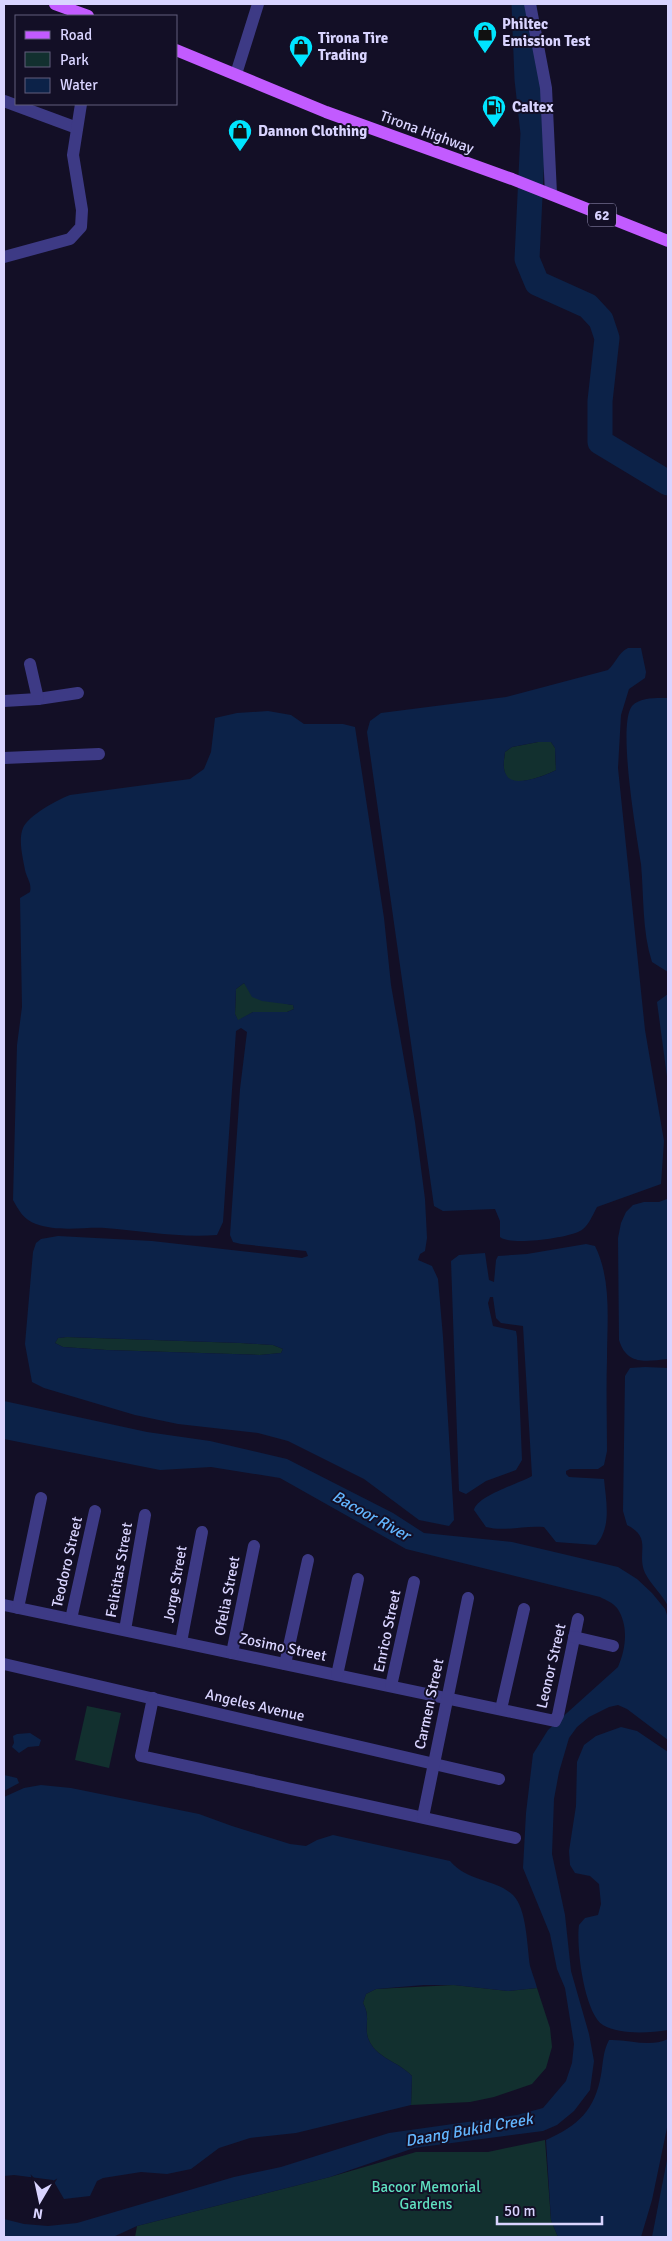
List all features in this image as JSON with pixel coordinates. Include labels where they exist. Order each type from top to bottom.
[{"type":"main road","points":[[56,4],[84,11]]},
{"type":"main road","name":"Tirona Highway","points":[[178,51],[326,112],[551,194],[668,241]]},
{"type":"street","points":[[236,74],[258,4]]},
{"type":"street","points":[[530,4],[546,88],[551,194]]},
{"type":"street","points":[[4,101],[77,128]]},
{"type":"street","points":[[4,258],[70,239],[81,226],[82,210],[73,155],[81,105]]},
{"type":"street","points":[[30,664],[38,699]]},
{"type":"street","points":[[4,702],[78,693]]},
{"type":"street","points":[[4,758],[99,754]]},
{"type":"street","points":[[18,1608],[41,1498]]},
{"type":"street","name":"Teodoro Street","points":[[71,1619],[95,1511]]},
{"type":"street","name":"Felicitas Street","points":[[125,1630],[145,1515]]},
{"type":"street","name":"Jorge Street","points":[[181,1642],[202,1532]]},
{"type":"street","name":"Ofelia Street","points":[[232,1653],[254,1546]]},
{"type":"street","points":[[284,1664],[308,1560]]},
{"type":"street","points":[[337,1675],[358,1579]]},
{"type":"street","name":"Enrico Street","points":[[391,1686],[414,1582]]},
{"type":"street","name":"Carmen Street","points":[[423,1817],[468,1598]]},
{"type":"street","name":"Zosimo Street","points":[[4,1605],[555,1721]]},
{"type":"street","points":[[501,1709],[524,1609]]},
{"type":"street","name":"Leonor Street","points":[[555,1721],[558,1715],[578,1619]]},
{"type":"street","points":[[574,1637],[612,1646]]},
{"type":"street","name":"Angeles Avenue","points":[[4,1664],[499,1778]]},
{"type":"street","points":[[153,1698],[141,1756],[515,1838]]},
{"type":"green space","points":[[538,742],[551,742],[555,748],[556,770],[531,780],[516,781],[507,777],[504,771],[505,752],[512,747]]},
{"type":"green space","points":[[244,983],[267,998],[293,1005],[294,1009],[287,1012],[253,1012],[238,1021],[235,1014],[236,989]]},
{"type":"green space","points":[[58,1338],[241,1343],[273,1345],[283,1349],[281,1353],[260,1355],[106,1350],[63,1347],[55,1343]]},
{"type":"green space","points":[[87,1706],[121,1713],[109,1768],[75,1760]]},
{"type":"green space","points":[[454,1985],[508,1991],[537,1988],[550,2028],[552,2047],[546,2068],[532,2084],[494,2097],[470,2102],[411,2105],[412,2076],[381,2055],[371,2045],[368,2038],[367,2013],[363,2003],[366,1994],[376,1989]]},
{"type":"green space","name":"Bacoor Memorial Gardens","points":[[545,2140],[551,2220],[558,2237],[135,2237],[137,2226],[330,2177],[416,2152],[488,2152]]},
{"type":"water","points":[[628,648],[641,648],[646,672],[645,678],[629,689],[621,715],[618,768],[645,1030],[664,1141],[661,1184],[597,1207],[587,1225],[578,1232],[562,1237],[538,1240],[506,1240],[500,1237],[500,1221],[495,1209],[443,1211],[434,1206],[367,732],[370,721],[381,713],[506,697],[608,670]],"holes":[[[538,742],[551,742],[555,748],[556,770],[546,775],[523,781],[516,781],[505,774],[505,752],[512,747]]]},
{"type":"water","points":[[654,698],[668,698],[668,972],[652,962],[646,938],[641,864],[629,782],[627,735],[628,717],[635,703]]},
{"type":"water","points":[[268,711],[291,715],[304,724],[343,724],[355,727],[384,918],[391,985],[415,1122],[425,1199],[427,1238],[425,1251],[420,1254],[418,1260],[432,1266],[438,1279],[454,1520],[449,1526],[419,1520],[364,1479],[288,1441],[258,1433],[178,1424],[135,1415],[44,1388],[32,1382],[25,1344],[33,1252],[36,1243],[41,1239],[58,1236],[152,1241],[302,1258],[308,1256],[306,1251],[233,1242],[230,1235],[240,1089],[247,1032],[241,1028],[236,1031],[223,1222],[217,1235],[189,1236],[105,1228],[53,1228],[25,1218],[13,1200],[17,1045],[22,1007],[20,898],[30,892],[30,883],[25,870],[21,849],[23,828],[37,813],[70,795],[190,779],[204,769],[211,752],[215,718],[237,713]],"holes":[[[244,983],[252,997],[262,1001],[293,1005],[294,1009],[287,1012],[253,1012],[238,1020],[235,1014],[236,989]],[[58,1338],[241,1343],[273,1345],[283,1349],[281,1353],[260,1355],[106,1350],[63,1347],[55,1343]]]},
{"type":"water","points":[[668,994],[668,1084],[657,1002]]},
{"type":"water","points":[[668,1196],[668,1359],[638,1360],[627,1354],[619,1340],[618,1238],[621,1223],[626,1212],[633,1205],[644,1202],[659,1202],[667,1199]]},
{"type":"water","points":[[586,1244],[595,1246],[604,1273],[606,1287],[608,1316],[607,1451],[604,1465],[598,1469],[570,1469],[566,1471],[566,1474],[569,1477],[604,1479],[607,1514],[604,1530],[596,1545],[556,1542],[544,1527],[500,1529],[486,1527],[474,1510],[482,1500],[490,1495],[532,1476],[523,1326],[501,1323],[496,1318],[493,1297],[490,1297],[488,1303],[493,1326],[516,1331],[522,1460],[516,1470],[486,1481],[466,1494],[459,1491],[451,1261],[459,1255],[485,1253],[489,1280],[494,1282],[498,1256],[527,1254]]},
{"type":"water","points":[[630,1368],[668,1368],[668,1606],[645,1573],[640,1535],[627,1525],[623,1511],[625,1376]]},
{"type":"water","points":[[4,1401],[147,1432],[210,1441],[287,1459],[393,1513],[424,1533],[512,1542],[618,1567],[637,1579],[665,1609],[668,1618],[668,1740],[627,1709],[618,1705],[609,1707],[589,1717],[577,1727],[569,1738],[559,1772],[554,1799],[552,1854],[565,1915],[571,1971],[589,2034],[594,2061],[590,2090],[574,2111],[557,2125],[543,2131],[414,2148],[330,2177],[137,2226],[113,2237],[4,2237],[4,2219],[24,2224],[48,2226],[77,2223],[234,2177],[281,2167],[389,2133],[517,2115],[543,2108],[566,2081],[572,2063],[574,2044],[565,1988],[557,1969],[550,1934],[523,1868],[526,1813],[533,1754],[548,1730],[618,1667],[623,1653],[625,1629],[617,1608],[600,1597],[406,1549],[280,1478],[211,1467],[160,1470],[4,1439]]},
{"type":"water","points":[[621,1727],[637,1731],[668,1752],[668,2030],[626,2032],[603,2025],[596,2018],[586,1994],[580,1963],[579,1925],[585,1918],[598,1915],[601,1904],[599,1884],[590,1876],[575,1873],[570,1865],[569,1851],[576,1806],[577,1762],[584,1745],[596,1736]]},
{"type":"water","points":[[30,1733],[41,1740],[39,1746],[28,1747],[19,1753],[12,1747],[14,1743],[13,1736]]},
{"type":"water","points":[[4,1775],[17,1778],[19,1783],[4,1791]]},
{"type":"water","points":[[41,1785],[71,1788],[199,1814],[290,1844],[306,1846],[333,1835],[450,1861],[465,1873],[506,1890],[518,1901],[524,1919],[530,1966],[537,1988],[508,1991],[454,1985],[424,1985],[376,1989],[366,1994],[363,2003],[367,2013],[368,2038],[371,2045],[381,2055],[412,2076],[411,2105],[296,2133],[250,2138],[219,2148],[191,2169],[167,2174],[141,2172],[103,2178],[97,2181],[90,2196],[64,2199],[53,2180],[14,2175],[4,2176],[4,1797],[24,1788]]},
{"type":"water","points":[[668,2039],[668,2123],[652,2200],[641,2237],[558,2237],[551,2220],[546,2140],[576,2123],[589,2107],[598,2087],[604,2053],[609,2040],[654,2043]]},
{"type":"water","points":[[668,2155],[668,2237],[652,2237]]},
{"type":"waterway","points":[[524,4],[527,79],[533,133],[527,259],[537,283],[588,306],[601,320],[607,338],[600,401],[600,442],[668,483]]},
{"type":"place","name":"Philtec Emission Test","points":[[485,54]]},
{"type":"place","name":"Tirona Tire Trading","points":[[301,68]]},
{"type":"place","name":"Caltex","points":[[494,128]]},
{"type":"place","name":"Dannon Clothing","points":[[240,152]]},
{"type":"water label","name":"Bacoor River","points":[[371,1516]]},
{"type":"water label","name":"Daang Bukid Creek","points":[[469,2130]]}]
